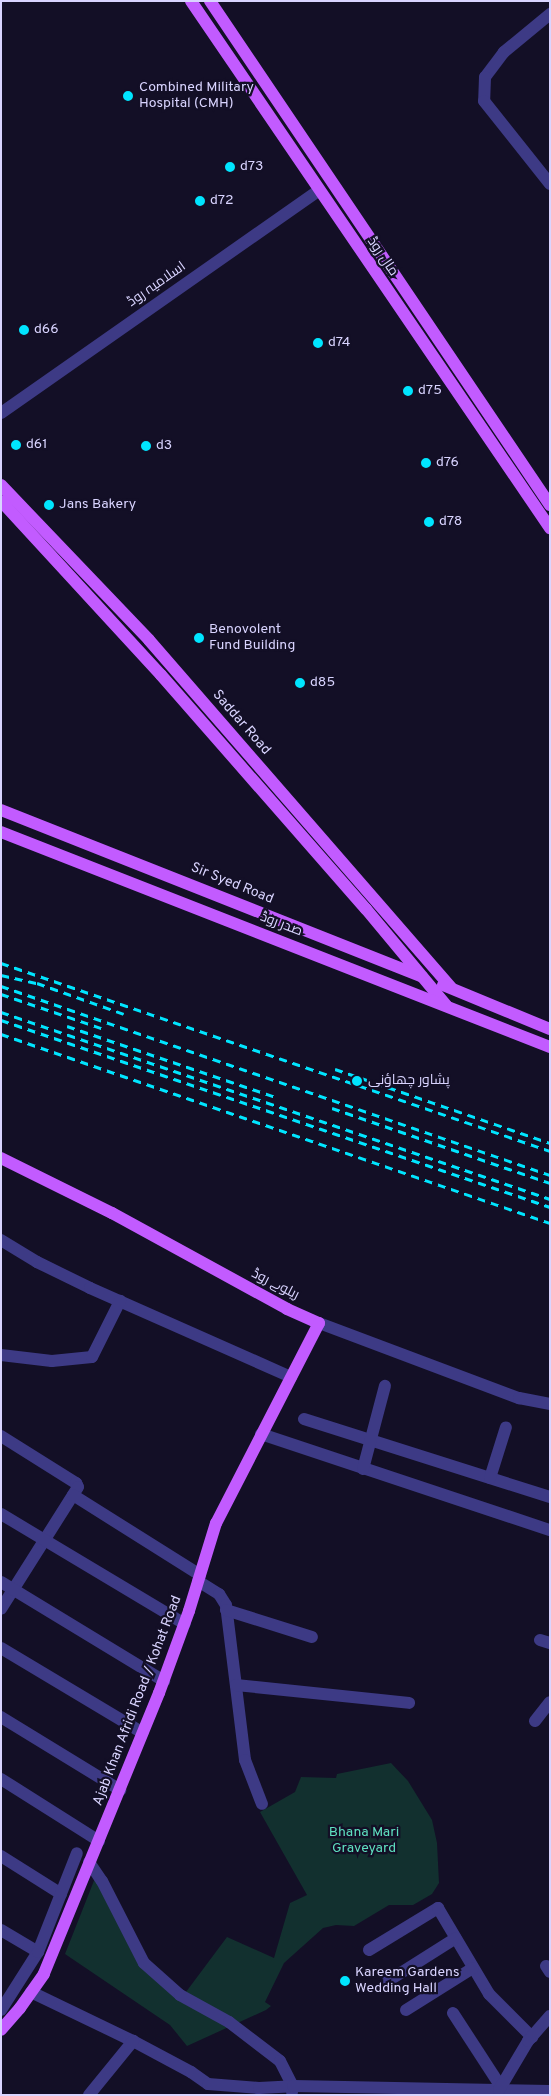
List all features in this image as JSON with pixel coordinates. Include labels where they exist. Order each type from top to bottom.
[{"type":"main road","name":"مال روڈ","points":[[190,1],[550,528]]},
{"type":"main road","name":"مال روڈ","points":[[210,1],[330,182],[550,505]]},
{"type":"main road","name":"اسلامیہ روڈ","points":[[318,190],[330,182]]},
{"type":"main road","points":[[444,375],[455,367]]},
{"type":"main road","name":"Saddar Road","points":[[1,485],[148,640],[371,905],[446,1005]]},
{"type":"main road","name":"Saddar Road","points":[[1,502],[371,905],[451,987]]},
{"type":"main road","name":"Sir Syed Road","points":[[1,810],[451,987]]},
{"type":"main road","name":"صدر روڈ","points":[[1,832],[550,1047]]},
{"type":"main road","points":[[451,987],[550,1028]]},
{"type":"main road","name":"ریلوے روڈ","points":[[1,1158],[112,1213],[287,1309],[319,1323]]},
{"type":"main road","name":"Ajab Khan Afridi Road / Kohat Road","points":[[1,2030],[44,1974],[164,1681],[185,1624],[216,1523],[319,1323]]},
{"type":"street","points":[[550,14],[504,52],[485,77],[484,101],[550,184]]},
{"type":"street","name":"اسلامیہ روڈ","points":[[1,413],[318,190]]},
{"type":"street","points":[[1,1240],[37,1262],[291,1377]]},
{"type":"street","points":[[1,1355],[52,1361],[92,1357],[120,1301]]},
{"type":"street","name":"ریلوے روڈ","points":[[319,1323],[518,1398],[550,1404]]},
{"type":"street","points":[[362,1469],[385,1386]]},
{"type":"street","points":[[304,1419],[550,1496]]},
{"type":"street","points":[[490,1478],[506,1427]]},
{"type":"street","points":[[261,1434],[550,1530]]},
{"type":"street","points":[[1,1436],[76,1483],[78,1487],[1,1608]]},
{"type":"street","points":[[73,1495],[199,1578],[219,1594],[226,1610],[245,1760],[262,1804]]},
{"type":"street","points":[[1,1514],[185,1624]]},
{"type":"street","points":[[1,1582],[164,1681]]},
{"type":"street","points":[[226,1610],[312,1637]]},
{"type":"street","points":[[1,1648],[143,1733]]},
{"type":"street","points":[[236,1685],[409,1703]]},
{"type":"street","points":[[535,1720],[550,1702]]},
{"type":"street","points":[[1,1717],[120,1790]]},
{"type":"street","points":[[1,1779],[99,1841]]},
{"type":"street","points":[[1,2010],[6,1994],[38,1952],[77,1853]]},
{"type":"street","points":[[1,1856],[62,1894]]},
{"type":"street","points":[[89,1862],[102,1881],[144,1963],[180,1995],[229,2022],[280,2061],[292,2090]]},
{"type":"street","points":[[369,1950],[438,1908],[489,1994],[532,2037]]},
{"type":"street","points":[[1,1930],[38,1952]]},
{"type":"street","points":[[388,1981],[456,1938]]},
{"type":"street","points":[[406,2010],[473,1968]]},
{"type":"street","points":[[31,1992],[133,2041],[208,2084],[292,2090],[500,2088],[550,2091]]},
{"type":"street","points":[[453,2013],[500,2088]]},
{"type":"street","points":[[500,2088],[532,2037],[550,2016]]},
{"type":"street","points":[[89,2095],[133,2041]]},
{"type":"green space","name":"Bhana Mari Graveyard","points":[[391,1763],[408,1781],[432,1820],[437,1843],[439,1883],[432,1894],[413,1905],[389,1905],[354,1926],[336,1925],[323,1928],[284,1963],[265,2002],[271,2006],[266,2010],[187,2046],[170,2025],[65,1954],[99,1868],[144,1963],[183,1996],[227,1937],[274,1958],[290,1903],[307,1895],[260,1812],[295,1792],[301,1777],[336,1778],[337,1774]]},
{"type":"railway","points":[[1,963],[550,1151]]},
{"type":"railway","points":[[1,975],[37,983],[124,1014]]},
{"type":"railway","points":[[1,986],[550,1175]]},
{"type":"railway","points":[[1,994],[101,1028]]},
{"type":"railway","points":[[1,1012],[550,1199]]},
{"type":"railway","points":[[1,1020],[550,1207]]},
{"type":"railway","points":[[67,1026],[275,1097]]},
{"type":"railway","points":[[1,1034],[550,1223]]},
{"type":"railway","points":[[335,1069],[550,1143]]},
{"type":"railway","points":[[332,1108],[550,1183]]},
{"type":"place","name":"Combined Military Hospital (CMH)","points":[[128,96]]},
{"type":"place","name":"d73","points":[[230,167]]},
{"type":"place","name":"d72","points":[[200,201]]},
{"type":"place","name":"d66","points":[[24,330]]},
{"type":"place","name":"d74","points":[[318,343]]},
{"type":"place","name":"d75","points":[[408,391]]},
{"type":"place","name":"d61","points":[[16,445]]},
{"type":"place","name":"d3","points":[[146,446]]},
{"type":"place","name":"d76","points":[[426,463]]},
{"type":"place","name":"Jans Bakery","points":[[49,505]]},
{"type":"place","name":"d78","points":[[429,522]]},
{"type":"place","name":"Benovolent Fund Building","points":[[199,638]]},
{"type":"place","name":"d85","points":[[300,683]]},
{"type":"place","name":"پشاور چھاؤنی","points":[[357,1081]]},
{"type":"place","name":"Kareem Gardens Wedding Hall","points":[[345,1981]]}]
